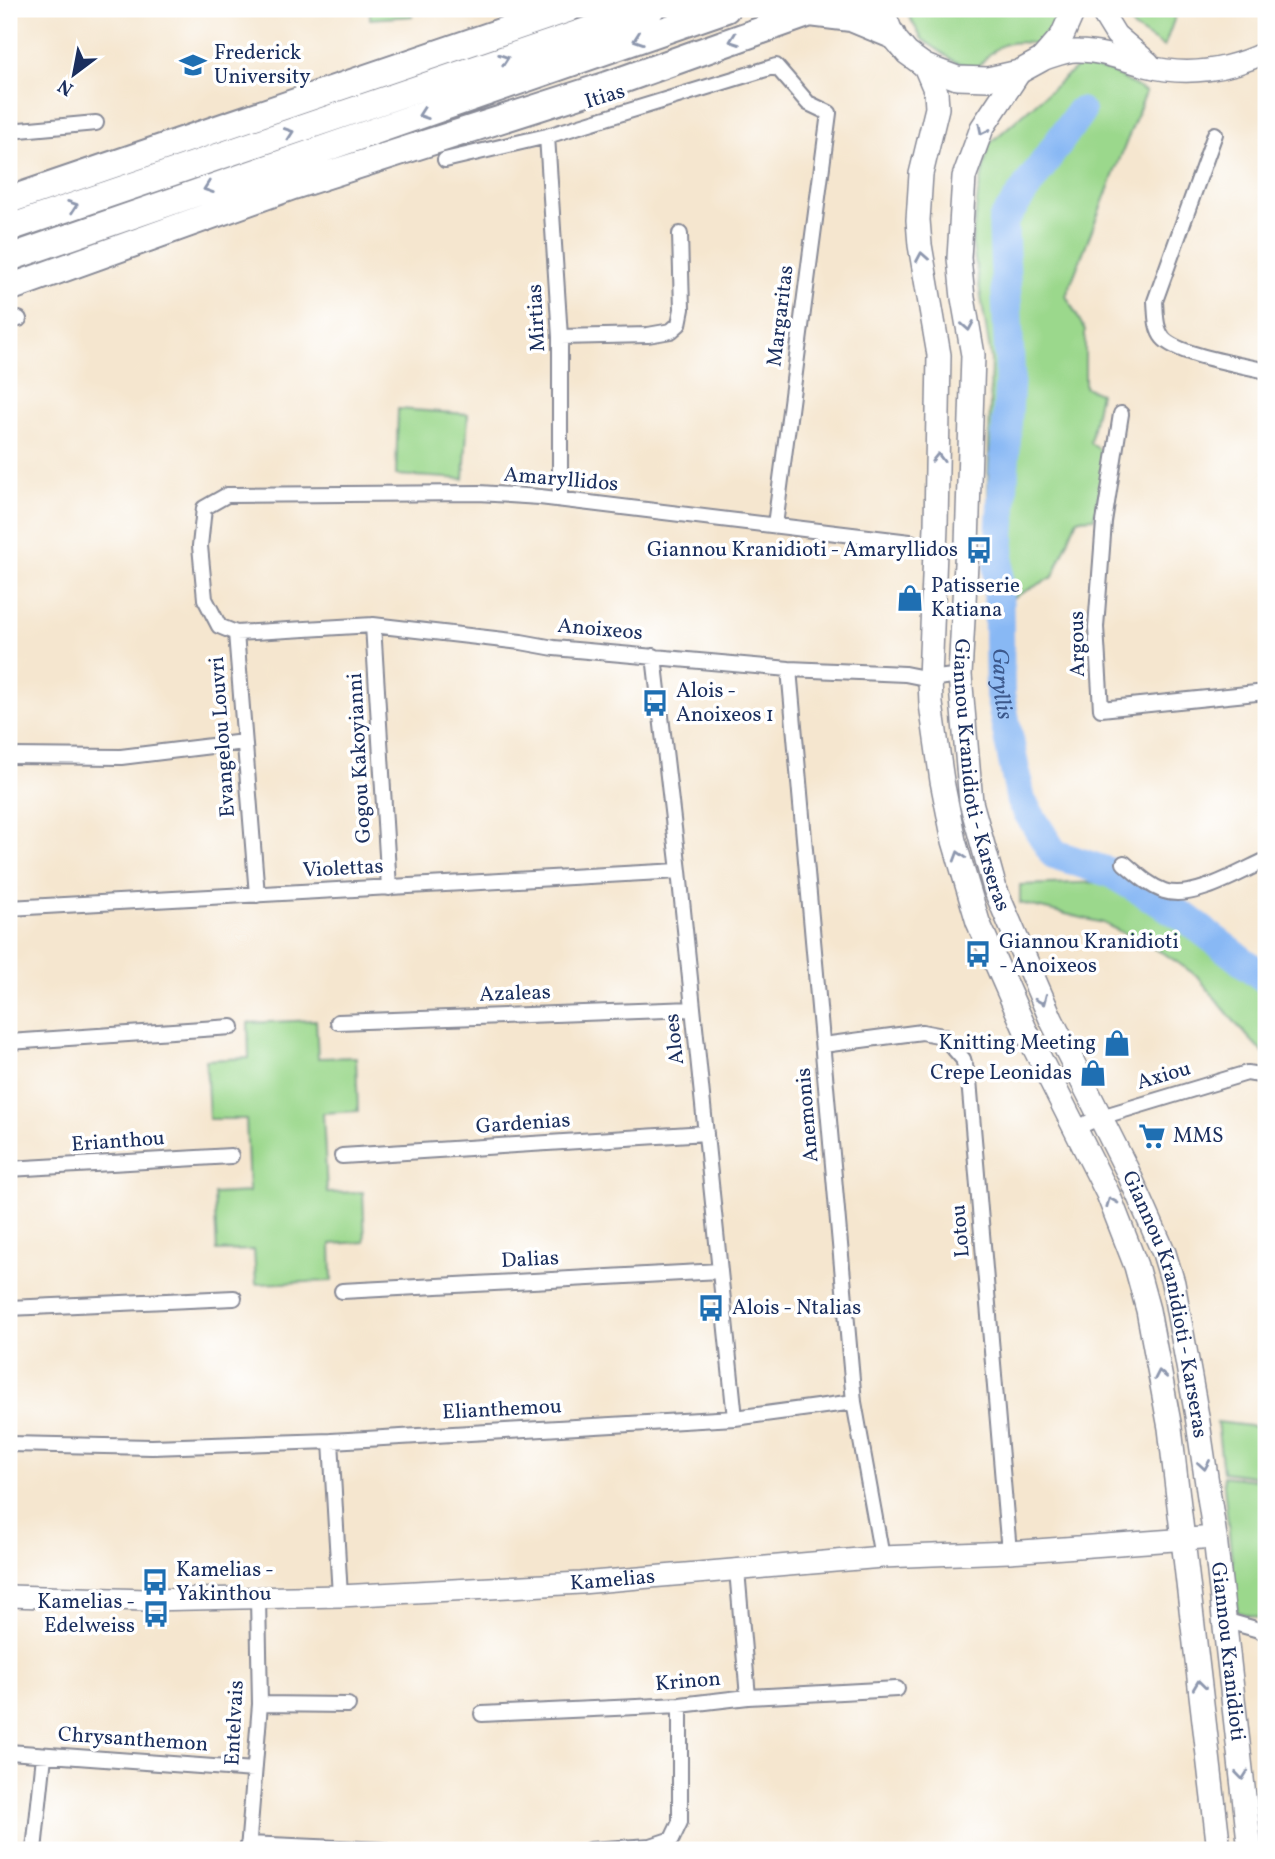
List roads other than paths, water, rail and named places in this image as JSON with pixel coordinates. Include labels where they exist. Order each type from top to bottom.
[{"type":"highway","points":[[9,200],[568,9]]},
{"type":"highway","points":[[9,228],[651,9]]},
{"type":"highway","points":[[9,258],[726,9]]},
{"type":"highway","points":[[9,288],[293,186],[608,85],[810,13],[850,18],[892,35]]},
{"type":"main road","points":[[882,9],[892,35],[907,53],[925,66],[957,78],[988,79],[1019,72],[1041,60],[1062,36],[1073,9]]},
{"type":"main road","name":"Giannou Kranidioti - Karseras","points":[[925,66],[936,92],[937,108],[921,174],[918,220],[939,355],[930,679],[942,781],[954,841],[978,922],[1025,1029],[1113,1206],[1136,1266],[1148,1310],[1170,1428],[1182,1540]]},
{"type":"main road","name":"Giannou Kranidioti - Karseras","points":[[1019,72],[982,128],[964,177],[959,258],[973,355],[960,675],[971,802],[995,889],[1051,1019],[1101,1116],[1164,1253],[1173,1283],[1197,1416],[1215,1537]]},
{"type":"main road","name":"Giannou Kranidioti","points":[[1215,1537],[1250,1850]]},
{"type":"main road","name":"Giannou Kranidioti","points":[[1182,1540],[1219,1850]]},
{"type":"street","points":[[1100,9],[1116,35],[1155,68]]},
{"type":"street","points":[[1041,60],[1075,50],[1107,55],[1155,68],[1207,71],[1238,64],[1266,52]]},
{"type":"street","name":"Itias","points":[[445,160],[547,136],[776,66],[808,103],[829,113]]},
{"type":"street","name":"Margaritas","points":[[775,525],[829,113]]},
{"type":"street","points":[[9,131],[96,123]]},
{"type":"street","points":[[1214,134],[1155,301],[1156,323],[1163,338],[1178,349],[1266,371]]},
{"type":"street","name":"Mirtias","points":[[547,136],[560,337],[561,499]]},
{"type":"street","points":[[560,337],[648,335],[671,331],[679,324],[682,309],[680,234]]},
{"type":"street","name":"Argous","points":[[1122,414],[1104,522],[1096,627],[1101,709],[1266,692]]},
{"type":"street","name":"Amaryllidos","points":[[204,508],[227,495],[479,493],[561,499],[914,542],[935,555]]},
{"type":"street","name":"Evangelou Louvri","points":[[204,508],[200,546],[205,599],[219,626],[236,633],[257,895]]},
{"type":"street","points":[[914,542],[936,526]]},
{"type":"street","name":"Anoixeos","points":[[236,633],[373,625],[554,648],[789,669],[905,674],[930,679],[960,675]]},
{"type":"street","name":"Gogou Kakoyianni","points":[[373,625],[389,888]]},
{"type":"street","name":"Aloes","points":[[654,656],[679,871],[735,1418]]},
{"type":"street","name":"Anemonis","points":[[789,669],[854,1402],[882,1557]]},
{"type":"street","points":[[9,756],[121,757],[244,742]]},
{"type":"street","points":[[1124,863],[1146,881],[1165,891],[1178,894],[1195,892],[1266,860]]},
{"type":"street","name":"Violettas","points":[[9,908],[679,871]]},
{"type":"street","name":"Azaleas","points":[[338,1022],[693,1009]]},
{"type":"street","points":[[9,1042],[232,1027]]},
{"type":"street","name":"Lotou","points":[[823,1045],[922,1032],[943,1036],[963,1059],[969,1080],[1009,1552]]},
{"type":"street","name":"Axiou","points":[[1076,1128],[1101,1116],[1247,1073],[1266,1076]]},
{"type":"street","name":"Gardenias","points":[[342,1156],[706,1133]]},
{"type":"street","name":"Erianthou","points":[[9,1170],[230,1156]]},
{"type":"street","name":"Dalias","points":[[342,1291],[720,1271]]},
{"type":"street","points":[[9,1308],[234,1298]]},
{"type":"street","name":"Elianthemou","points":[[9,1444],[152,1447],[331,1441],[735,1418],[854,1402]]},
{"type":"street","points":[[331,1441],[340,1596]]},
{"type":"street","name":"Kamelias","points":[[9,1596],[147,1600],[340,1596],[581,1583],[882,1557],[1009,1552],[1215,1537]]},
{"type":"street","points":[[737,1570],[748,1697]]},
{"type":"street","name":"Entelvais","points":[[248,1847],[260,1704],[258,1598]]},
{"type":"street","points":[[1224,1620],[1266,1632]]},
{"type":"street","name":"Krinon","points":[[482,1714],[680,1705],[748,1697],[897,1689]]},
{"type":"street","points":[[260,1704],[348,1705]]},
{"type":"street","points":[[589,1850],[651,1846],[672,1839],[681,1822],[680,1705]]},
{"type":"street","name":"Chrysanthemon","points":[[9,1752],[254,1770]]},
{"type":"street","points":[[34,1850],[44,1756]]},
{"type":"street","points":[[248,1847],[384,1850]]},
{"type":"waterway","name":"Garyllis","points":[[1080,112],[1003,221],[1010,372],[998,573],[1000,695],[1021,801],[1054,854],[1111,873],[1186,918],[1266,979]]},
{"type":"place","name":"Frederick University","points":[[193,65]]},
{"type":"place","name":"Giannou Kranidioti - Amaryllidos","points":[[979,550]]},
{"type":"place","name":"Patisserie Katiana","points":[[910,598]]},
{"type":"place","name":"Alois - Anoixeos 1","points":[[655,703]]},
{"type":"place","name":"Giannou Kranidioti - Anoixeos","points":[[978,954]]},
{"type":"place","name":"Knitting Meeting","points":[[1117,1043]]},
{"type":"place","name":"Crepe Leonidas","points":[[1093,1073]]},
{"type":"place","name":"MMS","points":[[1152,1136]]},
{"type":"place","name":"Alois - Ntalias","points":[[711,1308]]},
{"type":"place","name":"Kamelias - Yakinthou","points":[[155,1582]]},
{"type":"place","name":"Kamelias - Edelweiss","points":[[156,1614]]}]
